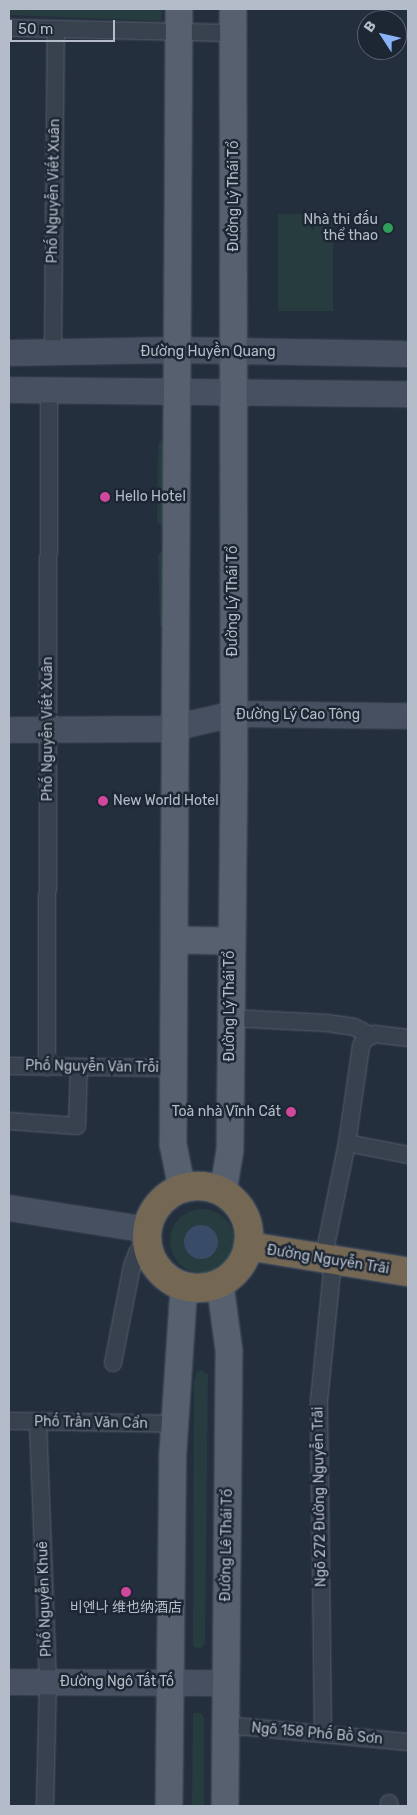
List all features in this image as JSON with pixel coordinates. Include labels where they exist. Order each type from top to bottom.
[{"type":"highway","points":[[200,1186],[223,1192],[244,1216],[248,1246],[239,1267],[220,1284],[202,1288],[184,1286],[159,1270],[148,1237],[159,1204],[182,1189],[200,1186]]},
{"type":"highway","name":"Đường Nguyễn Trãi","points":[[248,1246],[408,1272]]},
{"type":"main road","points":[[179,21],[176,350],[177,727],[174,1148],[182,1189]]},
{"type":"main road","name":"Đường Lý Thái Tổ","points":[[223,1192],[230,1150],[230,941],[234,714],[233,21]]},
{"type":"main road","points":[[176,940],[230,941]]},
{"type":"main road","name":"Đường Lê Thái Tổ","points":[[220,1284],[229,1351],[225,1806]]},
{"type":"main road","points":[[170,1806],[174,1424],[184,1286]]},
{"type":"street","points":[[9,28],[56,30],[179,21],[233,21]]},
{"type":"street","name":"Phố Nguyễn Viết Xuân","points":[[53,351],[56,30]]},
{"type":"street","name":"Đường Huyền Quang","points":[[9,353],[234,350],[408,354]]},
{"type":"street","points":[[9,390],[408,394]]},
{"type":"street","name":"Phố Nguyễn Viết Xuân","points":[[47,1067],[49,390]]},
{"type":"street","name":"Đường Lý Cao Tông","points":[[9,730],[177,727],[234,714],[408,716]]},
{"type":"street","points":[[230,1018],[327,1023],[354,1027],[370,1035],[408,1038]]},
{"type":"street","name":"Ngõ 272 Đường Nguyễn Trãi","points":[[323,1734],[319,1401],[328,1260],[362,1046],[370,1035]]},
{"type":"street","name":"Phố Nguyễn Văn Trỗi","points":[[9,1066],[175,1068]]},
{"type":"street","points":[[9,1121],[77,1126],[79,1067]]},
{"type":"street","points":[[347,1143],[408,1156]]},
{"type":"street","points":[[9,1208],[148,1237],[137,1253],[132,1266],[113,1363]]},
{"type":"street","name":"Phố Trần Văn Cẩn","points":[[9,1421],[174,1424]]},
{"type":"street","name":"Phố Nguyễn Khuê","points":[[38,1422],[48,1682],[45,1806]]},
{"type":"street","name":"Đường Ngô Tất Tố","points":[[9,1682],[226,1683]]},
{"type":"street","name":"Ngõ 158 Phố Bồ Sơn","points":[[225,1725],[408,1742]]},
{"type":"green space","points":[[9,9],[162,9],[161,21],[9,15]]},
{"type":"green space","points":[[278,214],[333,214],[333,311],[278,311]]},
{"type":"green space","points":[[165,439],[165,527],[157,523],[158,452],[159,442]]},
{"type":"green space","points":[[164,548],[167,629],[160,626],[158,555]]},
{"type":"green space","points":[[202,1209],[214,1211],[225,1218],[232,1229],[234,1241],[232,1253],[225,1264],[214,1271],[202,1273],[190,1271],[179,1264],[172,1253],[170,1241],[172,1229],[179,1218],[190,1211]]},
{"type":"green space","points":[[202,1370],[208,1375],[205,1644],[200,1649],[193,1646],[194,1382],[197,1372]]},
{"type":"green space","points":[[193,1713],[201,1713],[204,1718],[204,1806],[192,1806]]},
{"type":"water","points":[[201,1225],[213,1230],[218,1242],[213,1254],[201,1259],[189,1254],[184,1242],[189,1230]]},
{"type":"place","name":"Nhà thi đấu thể thao","points":[[388,228]]},
{"type":"place","name":"Hello Hotel","points":[[105,497]]},
{"type":"place","name":"New World Hotel","points":[[103,801]]},
{"type":"place","name":"Toà nhà Vĩnh Cát","points":[[291,1112]]},
{"type":"place","name":"비엔나 维也纳酒店","points":[[126,1592]]}]
